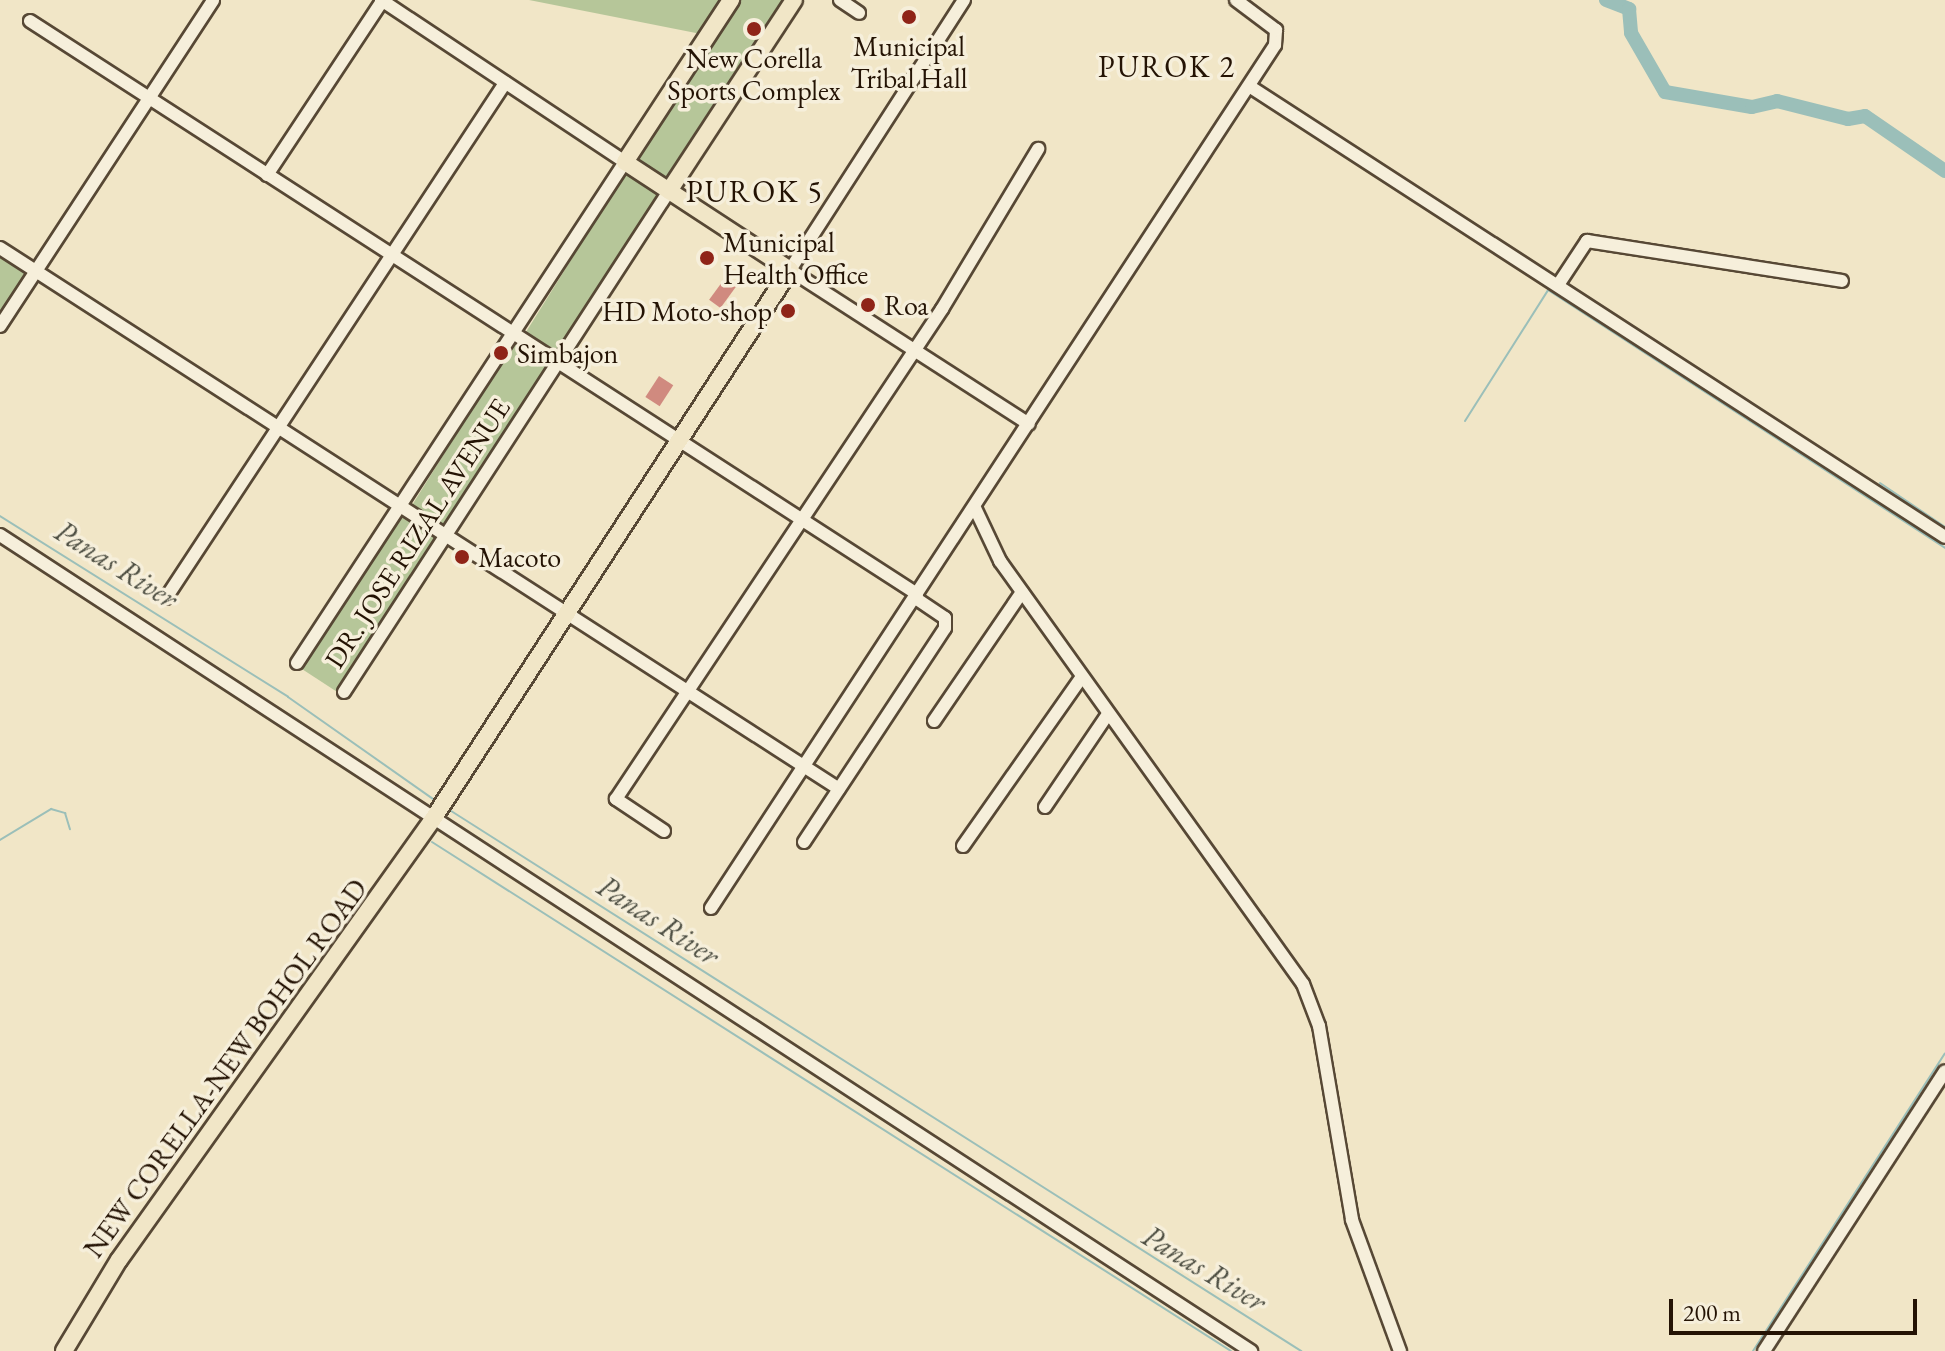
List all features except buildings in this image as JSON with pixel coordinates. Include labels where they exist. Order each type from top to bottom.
[{"type":"main road","name":"DR. JOSE RIZAL AVENUE","points":[[625,162],[731,0]]},
{"type":"main road","name":"DR. JOSE RIZAL AVENUE","points":[[669,191],[794,0]]},
{"type":"main road","points":[[625,162],[790,270]]},
{"type":"main road","name":"NEW CORELLA-NEW BOHOL ROAD","points":[[64,1351],[119,1260],[436,814],[790,270]]},
{"type":"street","points":[[0,326],[213,0]]},
{"type":"street","points":[[267,175],[382,0],[625,162]]},
{"type":"street","points":[[840,0],[859,13]]},
{"type":"street","points":[[964,0],[790,270],[1029,424]]},
{"type":"street","points":[[711,908],[1249,86],[1278,35],[1236,0]]},
{"type":"street","points":[[30,21],[801,519],[945,618],[945,628],[804,842]]},
{"type":"street","points":[[166,598],[505,83]]},
{"type":"street","points":[[1249,86],[1945,537]]},
{"type":"street","points":[[664,831],[616,799],[914,350],[1038,149]]},
{"type":"street","name":"DR. JOSE RIZAL AVENUE","points":[[297,663],[625,162]]},
{"type":"street","name":"DR. JOSE RIZAL AVENUE","points":[[344,692],[669,191]]},
{"type":"street","points":[[1558,285],[1587,241],[1711,256],[1842,281]]},
{"type":"street","points":[[0,248],[839,789]]},
{"type":"street","points":[[975,508],[991,548],[1081,678],[1293,964],[1311,1000],[1352,1220],[1400,1351]]},
{"type":"street","points":[[0,535],[436,814],[1251,1351]]},
{"type":"street","points":[[934,721],[1022,592]]},
{"type":"street","points":[[963,846],[1081,678]]},
{"type":"street","points":[[1045,807],[1108,714]]},
{"type":"street","points":[[1764,1351],[1945,1071]]},
{"type":"green space","points":[[529,0],[722,0],[701,34]]},
{"type":"green space","points":[[740,0],[784,0],[667,181],[634,160]]},
{"type":"green space","points":[[626,172],[659,193],[558,355],[525,334]]},
{"type":"green space","points":[[0,255],[28,274],[0,316]]},
{"type":"green space","points":[[514,342],[549,364],[447,527],[412,505]]},
{"type":"green space","points":[[401,514],[437,537],[337,692],[301,668]]},
{"type":"waterway","points":[[1606,0],[1629,9],[1631,33],[1665,92],[1752,107],[1777,101],[1848,119],[1865,116],[1945,171]]},
{"type":"waterway","points":[[1465,421],[1548,290],[1945,548]]},
{"type":"waterway","points":[[1880,483],[1945,527]]},
{"type":"waterway","name":"Panas River","points":[[0,516],[288,697],[436,801]]},
{"type":"waterway","points":[[0,840],[51,809],[65,813],[70,829]]},
{"type":"waterway","name":"Panas River","points":[[448,809],[1301,1351]]},
{"type":"waterway","points":[[432,842],[1231,1351]]},
{"type":"waterway","points":[[1753,1351],[1945,1053]]},
{"type":"place","name":"Municipal Tribal Hall","points":[[909,17]]},
{"type":"place","name":"New Corella Sports Complex","points":[[754,29]]},
{"type":"place","name":"Municipal Health Office","points":[[707,258]]},
{"type":"place","name":"Roa","points":[[868,305]]},
{"type":"place","name":"HD Moto-shop","points":[[788,311]]},
{"type":"place","name":"Simbajon","points":[[501,353]]},
{"type":"place","name":"Macoto","points":[[462,557]]},
{"type":"district","name":"PUROK 2","points":[[1167,67]]},
{"type":"district","name":"PUROK 5","points":[[755,192]]}]
